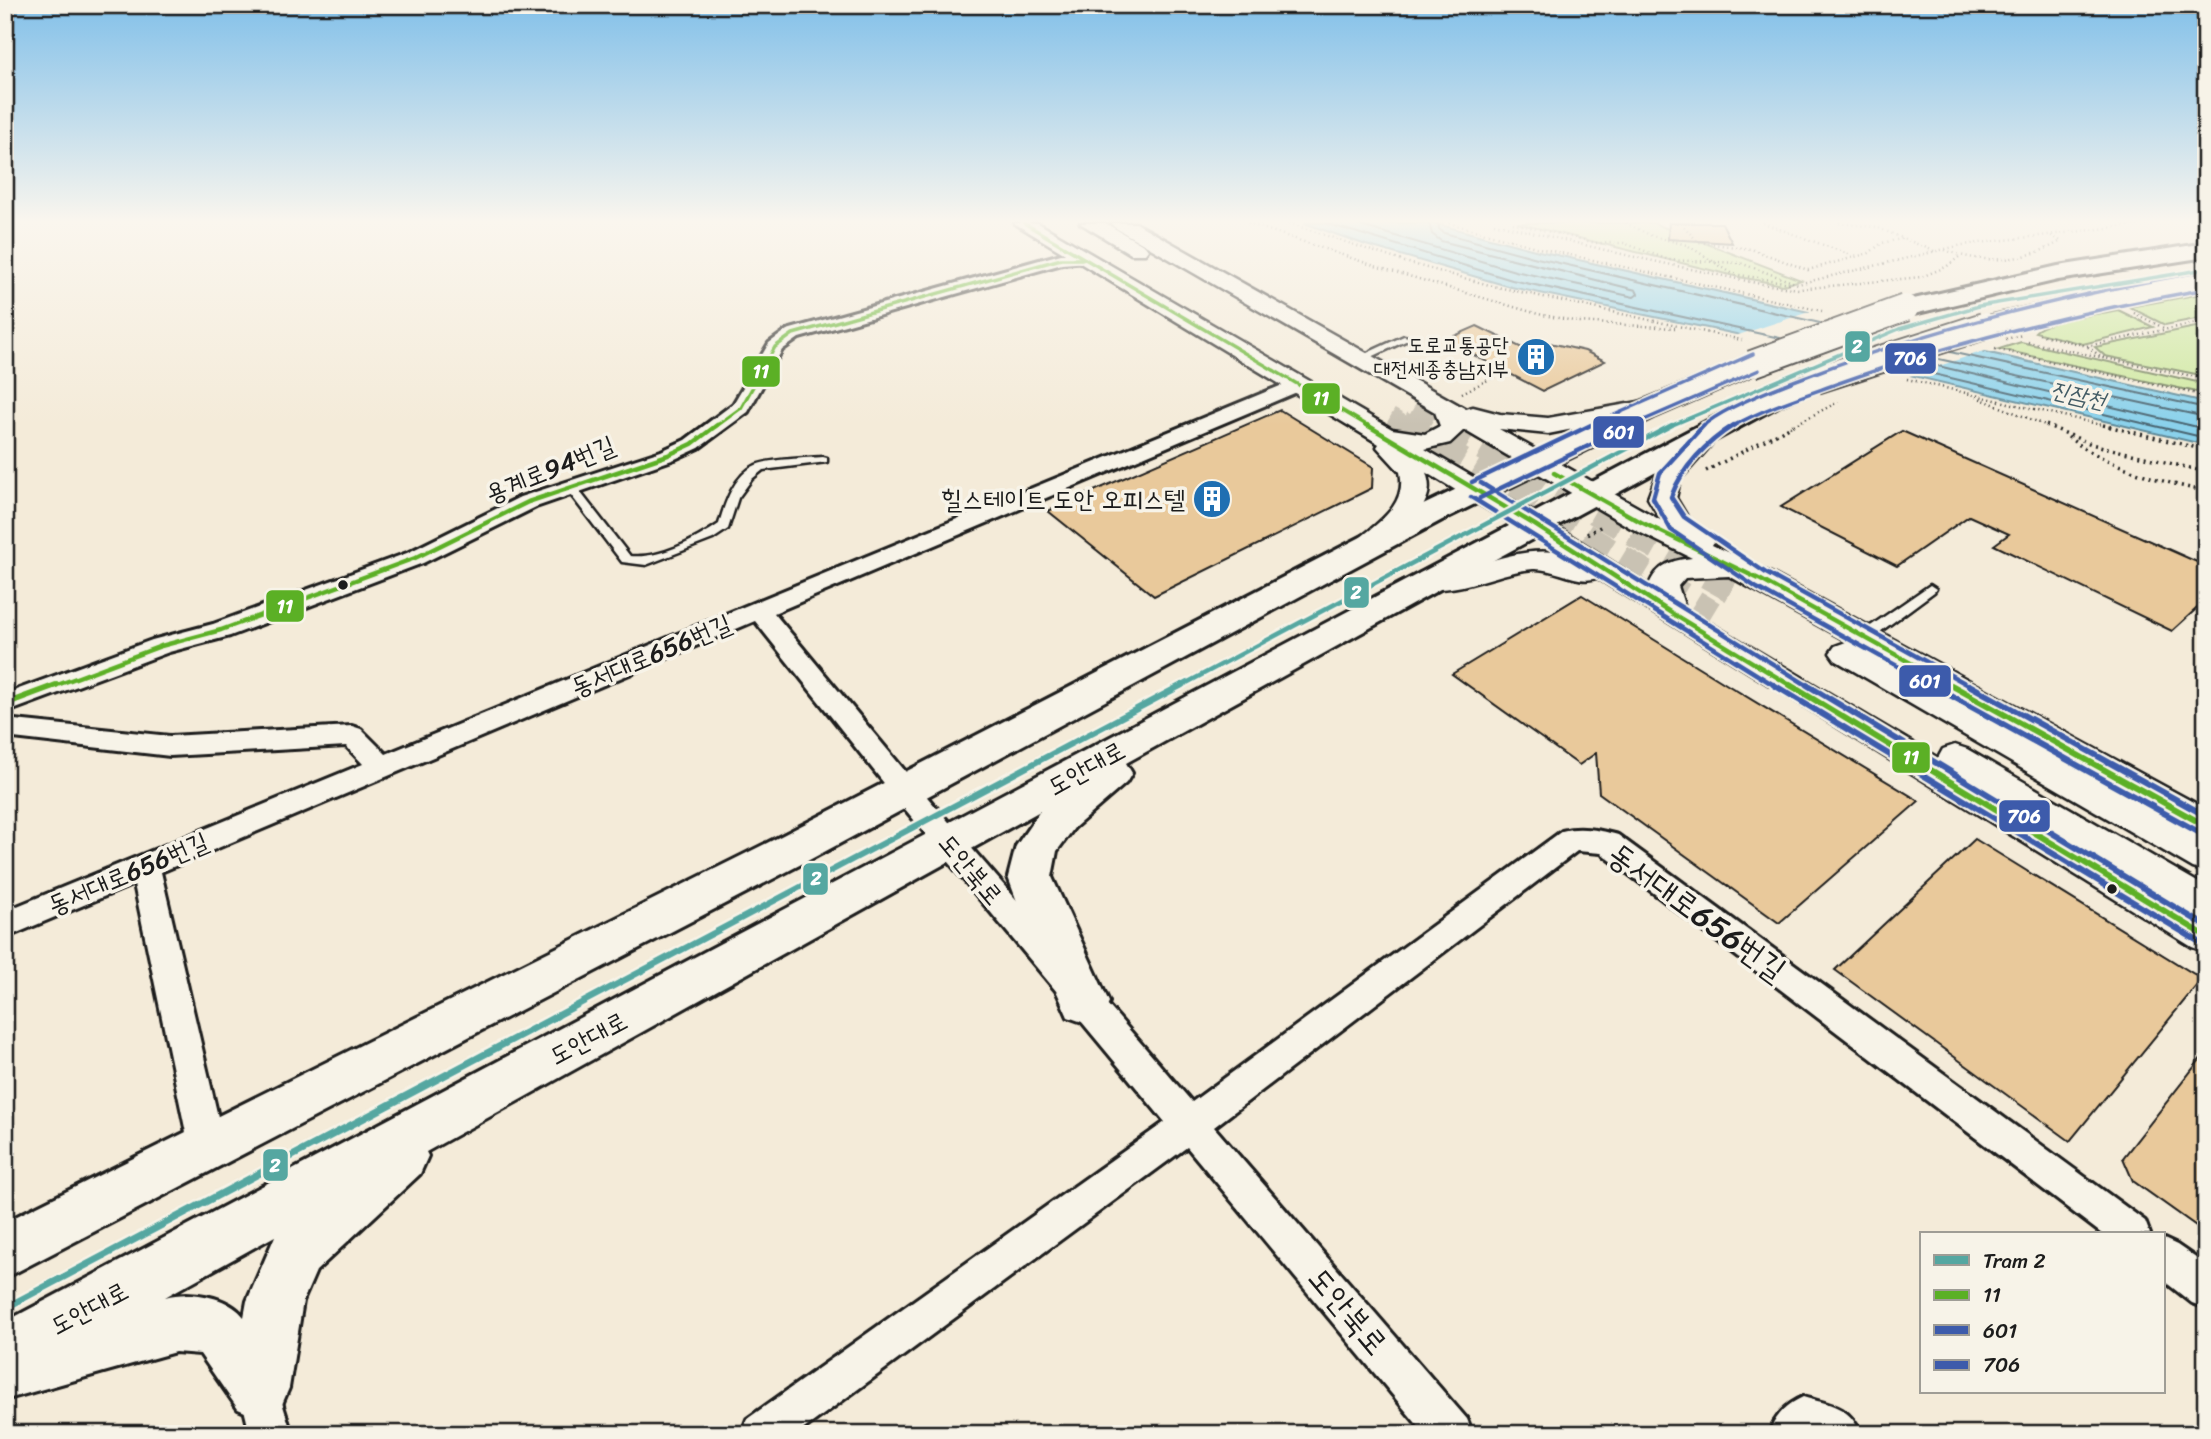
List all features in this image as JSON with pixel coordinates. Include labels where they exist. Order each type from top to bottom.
[{"type":"main road","points":[[5,1251],[905,790],[1370,544],[1533,461],[1752,363],[1905,308],[1983,290]]},
{"type":"main road","name":"도안대로","points":[[5,1354],[1430,580],[1770,399],[1816,380],[1984,326],[2148,290]]},
{"type":"main road","points":[[1085,1002],[1030,877],[1037,846],[1059,817],[1186,713]]},
{"type":"main road","points":[[265,1411],[275,1301],[296,1252],[448,1114]]},
{"type":"main road","points":[[5,1370],[174,1323],[216,1327],[265,1411]]},
{"type":"street","name":"용계로94번길","points":[[5,704],[161,646],[221,629],[415,558],[528,502],[570,485],[668,455],[714,430],[741,408],[775,347],[793,334],[950,290]]},
{"type":"street","points":[[1135,290],[1297,385],[1418,442],[1449,434],[1453,427],[1453,400]]},
{"type":"street","points":[[1163,290],[1383,426],[1476,490],[1673,614],[2206,936]]},
{"type":"street","points":[[1208,290],[1414,407]]},
{"type":"street","points":[[1239,290],[1359,359],[1500,422],[1548,426],[1650,407]]},
{"type":"street","name":"동서대로656번길","points":[[5,925],[1297,385]]},
{"type":"street","points":[[1453,400],[1533,461],[1753,588],[2206,858]]},
{"type":"street","points":[[1370,544],[1405,512],[1415,493],[1413,472],[1383,426]]},
{"type":"street","points":[[1711,430],[1667,478],[1662,498],[1677,523],[1753,588]]},
{"type":"street","points":[[1430,580],[1470,575],[1529,559],[1545,558],[1568,563],[1673,614]]},
{"type":"street","points":[[1673,614],[1664,601],[1664,580],[1670,572],[1685,566],[1704,565],[1729,569],[1753,588],[1864,637],[2206,826]]},
{"type":"street","name":"도안북로","points":[[759,610],[948,842],[1452,1434]]},
{"type":"street","points":[[1712,615],[2206,906]]},
{"type":"street","points":[[5,728],[170,746],[352,736],[382,767]]},
{"type":"street","name":"동서대로656번길","points":[[1189,1125],[1572,839],[1608,844],[2129,1232]]},
{"type":"street","points":[[145,866],[207,1147]]},
{"type":"street","points":[[762,1434],[1189,1125]]},
{"type":"street","points":[[2166,1259],[2206,1289]]},
{"type":"street","points":[[1789,1434],[1803,1418],[1832,1426],[1840,1434]]},
{"type":"lane","points":[[1359,359],[1407,338]]},
{"type":"lane","points":[[570,485],[626,559],[646,561],[709,537],[724,526],[732,498],[748,477],[760,467],[822,460]]},
{"type":"lane","points":[[1864,637],[1930,589]]},
{"type":"path","points":[[1457,290],[1538,314],[1579,322],[1694,329]]},
{"type":"path","points":[[2132,312],[2165,329]]},
{"type":"path","points":[[2087,346],[2206,321]]},
{"type":"path","points":[[2033,332],[2087,346],[2103,359]]},
{"type":"path","points":[[2028,342],[2206,381]]},
{"type":"path","points":[[1453,400],[1499,375]]},
{"type":"path","points":[[1966,393],[2091,444],[2206,472]]},
{"type":"path","points":[[1695,477],[1845,397]]},
{"type":"path","points":[[2066,435],[2079,446],[2167,482],[2206,491]]},
{"type":"green space","points":[[2206,293],[2206,317],[2165,325],[2129,307]]},
{"type":"green space","points":[[2118,310],[2153,327],[2083,344],[2035,332],[2061,321]]},
{"type":"green space","points":[[2206,325],[2206,376],[2105,356],[2095,347]]},
{"type":"green space","points":[[2021,342],[2206,384],[2206,394],[1999,349]]},
{"type":"water","name":"진잠천","points":[[1526,290],[1712,290],[2206,402],[2206,445],[1736,334]]},
{"type":"pier","points":[[1812,311],[1987,350],[1903,378],[1732,337]]},
{"type":"building","name":"도로교통공단 대전세종충남지부","points":[[1477,326],[1530,352],[1550,343],[1585,351],[1605,361],[1543,391],[1445,340]]},
{"type":"building","name":"힐스테이트 도안 오피스텔","points":[[1280,410],[1373,467],[1372,488],[1154,596],[1048,511]]},
{"type":"building","points":[[1902,431],[2206,566],[2206,600],[2172,631],[1994,545],[2009,534],[1969,516],[1897,566],[1781,507]]},
{"type":"building","points":[[1582,595],[1919,801],[1779,923],[1599,793],[1596,753],[1579,765],[1452,674]]},
{"type":"building","points":[[1975,839],[2202,979],[2070,1141],[1835,970]]},
{"type":"building","points":[[2206,1052],[2206,1233],[2133,1181],[2123,1158]]},
{"type":"tunnel","points":[[1414,407],[1449,427]]},
{"type":"tunnel","points":[[1389,419],[1403,427]]},
{"type":"tunnel","points":[[1400,425],[1712,615]]},
{"type":"tunnel","points":[[1446,425],[1744,595]]},
{"type":"tram line","name":"2","points":[[5,1308],[1682,420],[1899,329],[1979,306],[2076,290]]},
{"type":"transit line","name":"11","points":[[5,704],[161,646],[221,630],[415,558],[528,502],[668,455],[692,444],[741,408],[775,347],[793,334],[950,290]]},
{"type":"transit line","name":"11","points":[[1138,290],[1535,525],[1673,614],[2206,936]]},
{"type":"transit line","name":"601","points":[[2097,290],[1981,318],[1875,350],[1767,391],[1705,424],[1660,473],[1653,498],[1671,530],[1757,588],[2202,834]]},
{"type":"transit line","name":"706","points":[[2200,290],[2008,331],[1912,358],[1792,400],[1749,418],[1715,438],[1683,473],[1671,497],[1684,517],[1766,573],[2206,816]]},
{"type":"transit line","name":"706","points":[[1472,482],[1646,399],[1753,354]]},
{"type":"transit line","name":"601","points":[[1480,498],[1654,415],[1759,370]]},
{"type":"transit line","name":"11","points":[[1554,473],[1641,522],[1761,580],[2206,826]]},
{"type":"transit line","name":"706","points":[[1481,483],[1678,607],[2206,926]]},
{"type":"transit line","name":"601","points":[[1471,497],[1668,621],[2201,943]]},
{"type":"place","name":"도로교통공단 대전세종충남지부","points":[[1536,357]]},
{"type":"place","name":"힐스테이트 도안 오피스텔","points":[[1212,499]]}]
